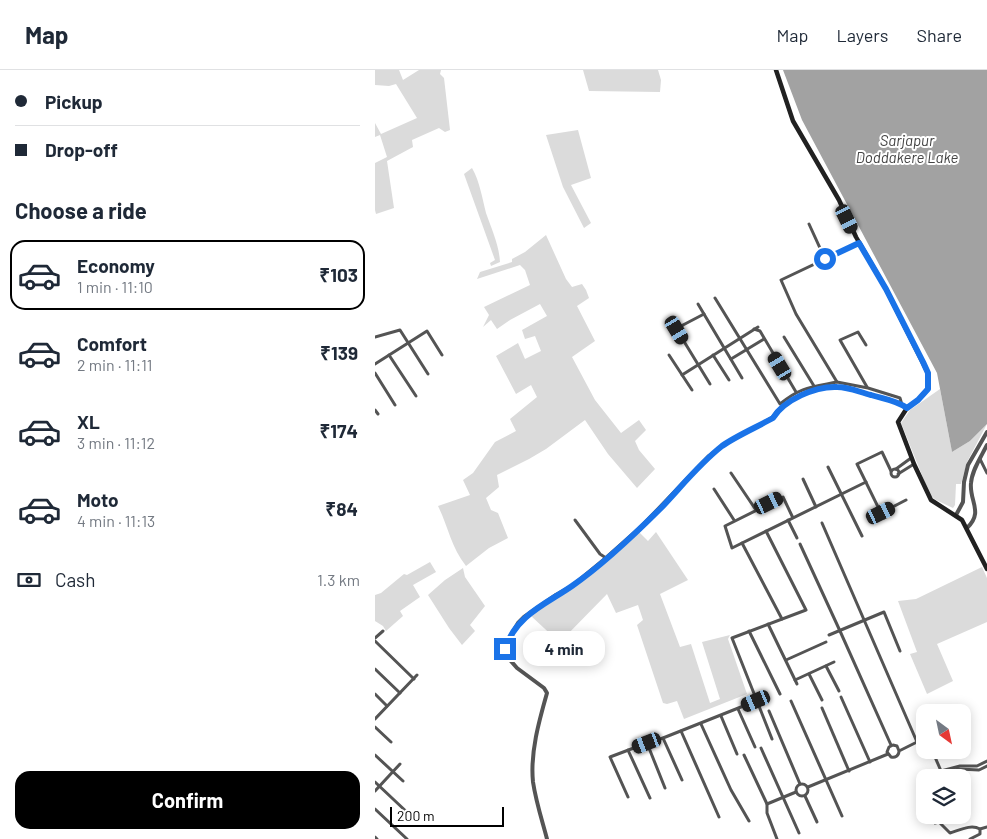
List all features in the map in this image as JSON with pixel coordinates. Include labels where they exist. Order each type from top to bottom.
[{"type":"main road","points":[[776,70],[793,121],[839,200],[859,243],[886,289],[928,373],[928,389],[907,408],[898,422],[911,458],[931,500],[961,520],[967,528],[987,570]]},
{"type":"street","points":[[809,224],[825,259]]},
{"type":"street","points":[[837,382],[796,314],[781,280],[859,243]]},
{"type":"street","points":[[715,298],[780,404],[796,392],[806,388],[837,382],[897,396],[900,398],[902,405]]},
{"type":"street","points":[[698,304],[742,378]]},
{"type":"street","points":[[704,314],[677,330],[710,384]]},
{"type":"street","points":[[682,375],[756,328],[760,331],[796,392]]},
{"type":"street","points":[[375,337],[400,330],[428,374]]},
{"type":"street","points":[[375,364],[427,331],[442,355]]},
{"type":"street","points":[[866,345],[858,332],[840,340],[867,388]]},
{"type":"street","points":[[784,337],[814,386]]},
{"type":"street","points":[[731,359],[764,339]]},
{"type":"street","points":[[389,355],[416,396]]},
{"type":"street","points":[[669,355],[692,390]]},
{"type":"street","points":[[713,355],[729,380]]},
{"type":"street","points":[[375,373],[395,405]]},
{"type":"street","points":[[547,839],[538,808],[533,780],[538,722],[547,693],[544,688],[513,664],[505,654],[505,649],[518,623],[556,595],[572,586],[606,558],[662,506],[709,456],[725,444],[773,418],[777,412],[792,400],[819,389],[836,386],[899,402],[907,408]]},
{"type":"street","points":[[375,410],[379,414]]},
{"type":"street","points":[[956,515],[963,502],[964,482],[968,465],[987,432]]},
{"type":"street","points":[[967,528],[976,514],[971,483],[987,445]]},
{"type":"street","points":[[884,518],[857,464],[882,452],[893,476],[895,476],[914,464]]},
{"type":"street","points":[[891,471],[911,458]]},
{"type":"street","points":[[980,459],[987,473]]},
{"type":"street","points":[[828,467],[862,536]]},
{"type":"street","points":[[896,469],[898,474]]},
{"type":"street","points":[[731,473],[756,510]]},
{"type":"street","points":[[803,479],[816,507]]},
{"type":"street","points":[[793,518],[783,497],[725,526],[732,548],[842,495],[866,482]]},
{"type":"street","points":[[713,489],[735,520]]},
{"type":"street","points":[[881,513],[907,500]]},
{"type":"street","points":[[575,520],[606,558]]},
{"type":"street","points":[[788,520],[797,538]]},
{"type":"street","points":[[822,523],[916,740]]},
{"type":"street","points":[[766,531],[805,610],[732,638],[772,739]]},
{"type":"street","points":[[743,543],[781,619]]},
{"type":"street","points":[[800,544],[891,746]]},
{"type":"street","points":[[829,635],[884,612],[900,651]]},
{"type":"street","points":[[768,624],[796,682],[834,662]]},
{"type":"street","points":[[375,719],[415,677],[375,640],[383,631]]},
{"type":"street","points":[[749,631],[780,694]]},
{"type":"street","points":[[786,660],[826,642]]},
{"type":"street","points":[[826,666],[839,691]]},
{"type":"street","points":[[375,669],[400,693]]},
{"type":"street","points":[[809,674],[822,700]]},
{"type":"street","points":[[375,694],[387,706]]},
{"type":"street","points":[[841,698],[870,762]]},
{"type":"street","points":[[628,797],[609,757],[701,724],[756,701]]},
{"type":"street","points":[[791,701],[842,816]]},
{"type":"street","points":[[822,708],[849,771]]},
{"type":"street","points":[[738,709],[755,747]]},
{"type":"street","points":[[769,711],[799,784],[796,792]]},
{"type":"street","points":[[721,716],[737,754]]},
{"type":"street","points":[[701,724],[731,790],[749,821]]},
{"type":"street","points":[[375,727],[391,742]]},
{"type":"street","points":[[681,731],[719,817]]},
{"type":"street","points":[[663,738],[682,780]]},
{"type":"street","points":[[888,754],[891,757],[895,757],[899,751],[916,742]]},
{"type":"street","points":[[647,743],[665,788]]},
{"type":"street","points":[[891,746],[897,746],[899,751]]},
{"type":"street","points":[[888,754],[888,748],[891,746]]},
{"type":"street","points":[[761,748],[799,833]]},
{"type":"street","points":[[628,750],[650,798]]},
{"type":"street","points":[[799,784],[808,787],[826,781],[888,754]]},
{"type":"street","points":[[375,755],[403,782]]},
{"type":"street","points":[[744,756],[767,804],[767,814],[777,839]]},
{"type":"street","points":[[949,769],[960,766],[977,766],[987,761]]},
{"type":"street","points":[[375,790],[400,764]]},
{"type":"street","points":[[971,770],[979,770],[987,766]]},
{"type":"street","points":[[375,782],[410,815]]},
{"type":"street","points":[[805,796],[808,793],[808,787]]},
{"type":"street","points":[[767,804],[796,792]]},
{"type":"street","points":[[796,792],[799,796],[805,796]]},
{"type":"street","points":[[805,796],[817,822]]},
{"type":"street","points":[[375,809],[407,839]]},
{"type":"street","points":[[941,824],[950,834],[976,826],[981,830]]},
{"type":"street","points":[[970,839],[980,834],[981,830],[987,827]]},
{"type":"shaded area","points":[[375,70],[399,70],[403,80],[419,70],[441,70],[440,74],[444,78],[450,130],[445,132],[439,128],[412,140],[413,147],[387,161],[394,208],[376,214],[375,163],[387,157],[380,135],[375,137],[375,123],[381,134],[417,118],[396,84],[389,86],[375,85]]},
{"type":"shaded area","points":[[583,70],[658,70],[661,80],[660,92],[589,91]]},
{"type":"shaded area","points":[[578,130],[591,178],[571,185],[591,223],[584,228],[563,187],[546,135]]},
{"type":"shaded area","points":[[472,168],[479,184],[498,250],[500,262],[491,266],[490,263],[495,260],[464,174]]},
{"type":"shaded area","points":[[546,235],[566,279],[572,287],[582,284],[589,298],[577,306],[595,341],[572,357],[595,400],[621,433],[639,420],[646,430],[635,441],[639,450],[655,469],[637,488],[608,454],[585,420],[546,449],[497,475],[499,487],[486,498],[491,510],[498,513],[508,538],[489,548],[466,566],[453,544],[438,506],[470,495],[463,480],[473,473],[495,442],[516,431],[510,419],[537,397],[531,385],[516,394],[496,356],[518,343],[525,359],[541,351],[535,336],[525,339],[522,330],[547,316],[540,304],[497,329],[491,320],[483,327],[489,315],[484,307],[530,285],[525,270],[520,265],[477,279],[480,272],[512,262],[512,259],[525,252]]},
{"type":"shaded area","points":[[940,389],[952,452],[970,441],[987,424],[967,462],[961,484],[956,484],[955,505],[953,508],[930,495],[901,423],[910,410]]},
{"type":"shaded area","points":[[639,532],[648,541],[656,532],[688,580],[660,594],[680,647],[691,644],[710,703],[720,699],[702,642],[730,635],[728,639],[747,694],[684,719],[677,701],[667,704],[663,703],[637,625],[643,620],[638,605],[616,613],[607,594],[561,641],[558,641],[530,615],[578,584]]},
{"type":"shaded area","points":[[430,562],[436,572],[413,585],[420,597],[400,611],[403,616],[386,631],[383,626],[375,621],[375,595],[381,593],[404,574],[407,575]]},
{"type":"shaded area","points":[[982,567],[987,578],[987,622],[937,644],[953,681],[927,694],[910,654],[917,652],[898,601],[916,599]]},
{"type":"shaded area","points":[[463,568],[465,577],[485,606],[470,625],[475,631],[462,645],[428,595]]},
{"type":"water","name":"Sarjapur Doddakere Lake","points":[[783,70],[987,70],[987,424],[970,441],[952,452],[937,373],[802,120]]},
{"type":"route","points":[[505,649],[518,623],[524,617],[572,586],[606,558],[642,526],[709,456],[725,444],[773,418],[777,412],[792,400],[819,389],[836,386],[899,402],[907,408],[928,389],[928,373],[923,362],[886,289],[859,243],[825,259]]}]
